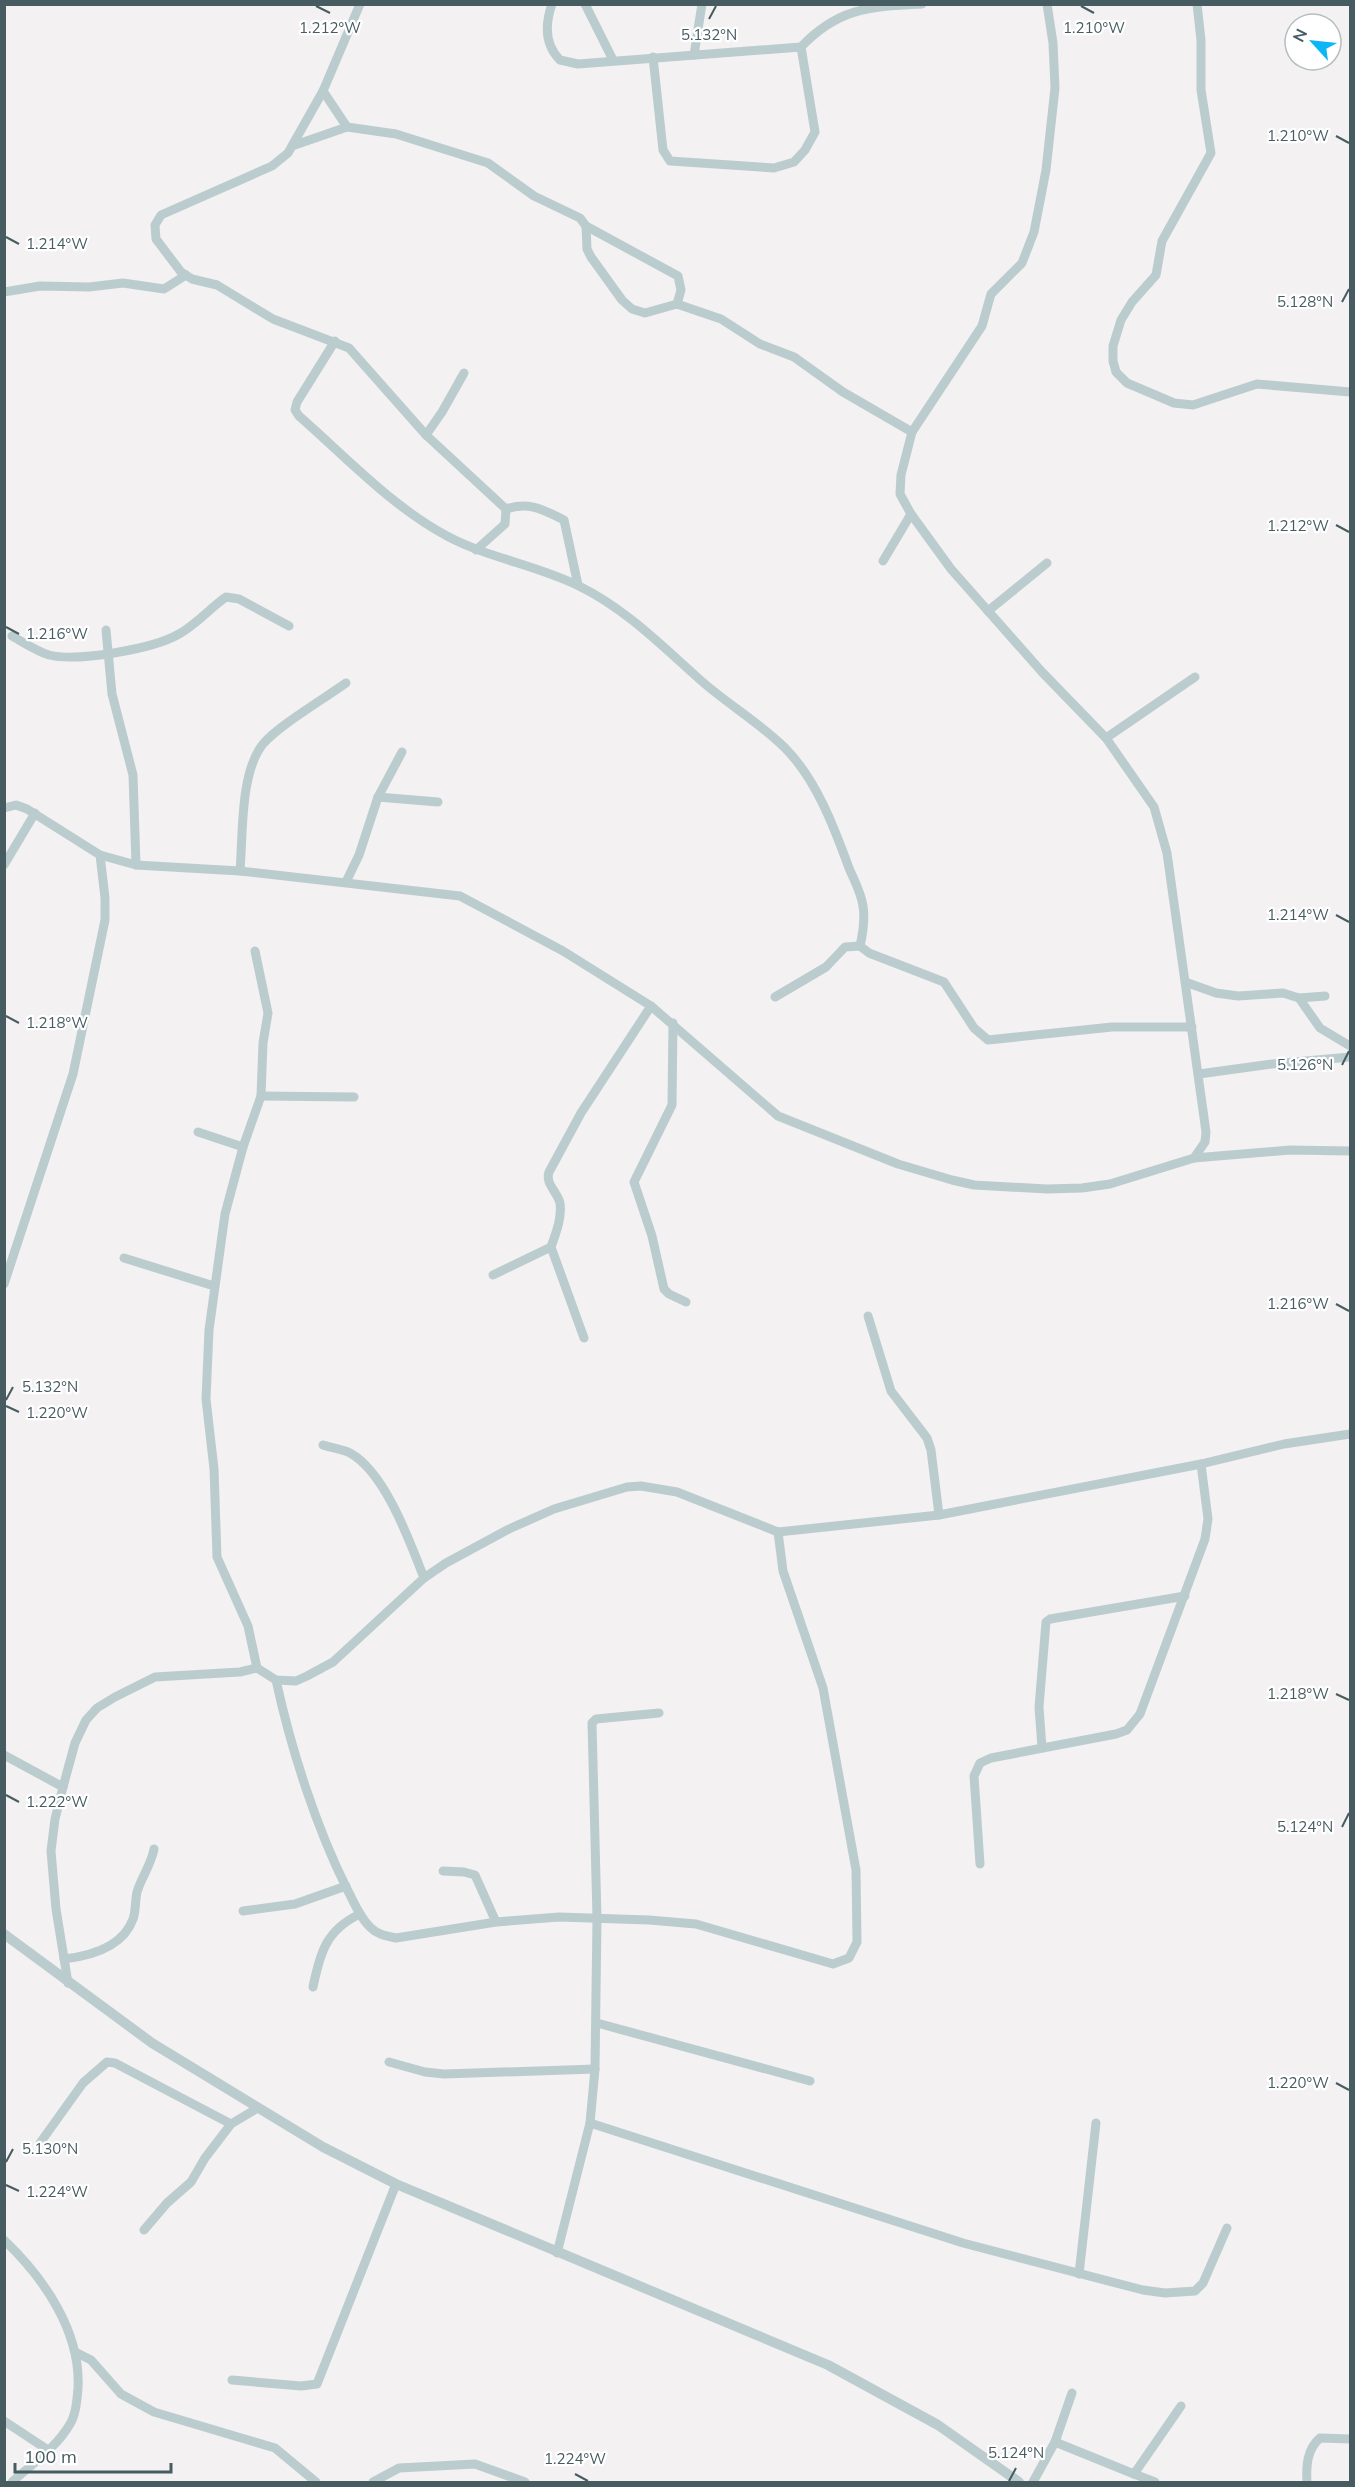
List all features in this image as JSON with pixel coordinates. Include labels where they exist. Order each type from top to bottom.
[{"type":"street","points":[[360,4],[323,91],[295,145],[272,166],[161,214],[154,231],[156,239],[177,268],[186,275],[217,285],[273,319],[335,341],[353,351],[426,435],[506,509]]},
{"type":"street","points":[[552,4],[547,20],[547,34],[560,60],[578,64],[801,47],[822,27],[851,11],[872,7],[922,4]]},
{"type":"street","points":[[585,4],[613,60]]},
{"type":"street","points":[[694,55],[702,4]]},
{"type":"street","points":[[1047,4],[1053,44],[1055,88],[1046,170],[1034,232],[1022,263],[992,294],[982,327],[912,432],[900,494],[911,514],[951,569],[1106,738],[1143,787],[1159,819],[1167,853],[1173,905],[1188,983],[1206,1132],[1205,1142],[1194,1158]]},
{"type":"street","points":[[1197,4],[1202,40],[1201,90],[1210,153],[1162,241],[1156,275],[1132,302],[1121,320],[1113,346],[1113,362],[1116,372],[1126,383],[1183,405],[1193,405],[1257,384],[1350,392]]},
{"type":"street","points":[[653,57],[663,150],[670,161],[774,168],[794,162],[806,150],[815,132],[801,47]]},
{"type":"street","points":[[323,91],[347,127]]},
{"type":"street","points":[[295,145],[347,127],[396,134],[488,163],[534,196],[580,218],[585,226],[591,257],[622,300],[632,309],[645,313],[677,304],[721,319],[760,344],[794,357],[843,392],[912,432]]},
{"type":"street","points":[[585,226],[678,276],[681,290],[677,304]]},
{"type":"street","points":[[4,292],[40,286],[89,287],[123,283],[164,289],[186,275]]},
{"type":"street","points":[[335,341],[297,402],[296,413],[361,473],[417,518],[476,550],[578,585],[647,632],[698,678],[787,750],[814,790],[831,821],[859,890],[864,913],[860,946]]},
{"type":"street","points":[[426,435],[464,373]]},
{"type":"street","points":[[506,509],[524,504],[531,505],[564,520],[578,585]]},
{"type":"street","points":[[476,550],[505,524],[506,509]]},
{"type":"street","points":[[883,561],[911,514]]},
{"type":"street","points":[[988,611],[1047,563]]},
{"type":"street","points":[[12,636],[49,655],[107,653],[158,645],[195,624],[226,597],[238,599],[289,626]]},
{"type":"street","points":[[106,630],[107,653],[117,718],[133,775],[136,865]]},
{"type":"street","points":[[1106,738],[1195,677]]},
{"type":"street","points":[[240,871],[246,796],[250,774],[263,744],[346,683]]},
{"type":"street","points":[[346,882],[359,855],[378,797],[402,752]]},
{"type":"street","points":[[378,797],[438,802]]},
{"type":"street","points":[[4,808],[20,806],[35,813],[100,855],[136,865],[240,871],[346,882],[451,894],[473,901],[563,951],[651,1006],[778,1116],[882,1158],[952,1180],[999,1186],[1082,1188],[1110,1184],[1194,1158],[1290,1150],[1350,1151]]},
{"type":"street","points":[[4,865],[35,813]]},
{"type":"street","points":[[4,1284],[73,1074],[105,920],[100,855]]},
{"type":"street","points":[[775,997],[826,967],[844,947],[860,946],[869,953],[944,982],[974,1028],[988,1040],[1112,1027],[1192,1027]]},
{"type":"street","points":[[255,951],[268,1013],[263,1043],[261,1096],[243,1147],[225,1214],[209,1330],[206,1399],[214,1469],[215,1542],[218,1557],[248,1626],[257,1668]]},
{"type":"street","points":[[1188,983],[1226,994],[1284,993],[1299,998],[1326,996]]},
{"type":"street","points":[[1299,998],[1320,1028],[1350,1046]]},
{"type":"street","points":[[584,1338],[551,1247],[560,1213],[558,1197],[548,1182],[549,1172],[588,1103],[651,1006]]},
{"type":"street","points":[[673,1023],[672,1105],[634,1182],[652,1236],[664,1289],[686,1302]]},
{"type":"street","points":[[1198,1074],[1350,1057]]},
{"type":"street","points":[[261,1096],[354,1097]]},
{"type":"street","points":[[198,1132],[243,1147]]},
{"type":"street","points":[[493,1275],[551,1247]]},
{"type":"street","points":[[124,1258],[214,1286]]},
{"type":"street","points":[[868,1316],[891,1391],[927,1438],[939,1515]]},
{"type":"street","points":[[68,1983],[54,1890],[51,1851],[54,1819],[75,1743],[86,1720],[97,1708],[115,1696],[155,1677],[240,1672],[257,1668],[276,1680],[296,1681],[333,1662],[424,1578],[508,1529],[554,1509],[627,1488],[641,1486],[677,1492],[778,1532],[939,1515],[1201,1464],[1284,1444],[1350,1434]]},
{"type":"street","points":[[323,1446],[352,1454],[378,1482],[396,1514],[424,1578]]},
{"type":"street","points":[[980,1864],[974,1776],[983,1760],[1116,1734],[1127,1730],[1136,1722],[1150,1691],[1185,1596],[1207,1529],[1206,1489],[1201,1464]]},
{"type":"street","points":[[276,1680],[318,1825],[360,1914],[371,1928],[382,1935],[396,1938],[496,1922],[560,1917],[696,1924],[833,1964],[849,1958],[857,1942],[856,1870],[828,1710],[818,1668],[783,1570],[778,1532]]},
{"type":"street","points":[[1042,1748],[1039,1707],[1046,1622],[1050,1619],[1185,1596]]},
{"type":"street","points":[[557,2253],[590,2123],[595,2069],[597,1918],[592,1723],[596,1719],[659,1713]]},
{"type":"street","points":[[4,1755],[63,1787]]},
{"type":"street","points":[[64,1959],[87,1956],[110,1946],[126,1933],[133,1919],[137,1894],[151,1865],[154,1849]]},
{"type":"street","points":[[443,1871],[475,1875],[496,1922]]},
{"type":"street","points":[[243,1911],[295,1904],[346,1886]]},
{"type":"street","points":[[313,1988],[320,1952],[342,1923],[360,1914]]},
{"type":"street","points":[[4,1934],[152,2043],[256,2109],[322,2147],[396,2184],[828,2365],[938,2425],[1019,2482]]},
{"type":"street","points":[[597,2023],[810,2081]]},
{"type":"street","points":[[40,2143],[83,2083],[107,2062],[115,2063],[231,2124]]},
{"type":"street","points":[[388,2062],[425,2072],[444,2074],[595,2069]]},
{"type":"street","points":[[144,2229],[167,2203],[191,2182],[205,2158],[231,2124],[256,2109]]},
{"type":"street","points":[[590,2123],[963,2243],[1143,2290],[1176,2293],[1195,2291],[1203,2283],[1227,2228]]},
{"type":"street","points":[[1079,2274],[1096,2123]]},
{"type":"street","points":[[232,2380],[301,2386],[317,2384],[396,2184]]},
{"type":"street","points":[[4,2240],[45,2289],[68,2328],[77,2353],[77,2401],[72,2422],[60,2439],[12,2482]]},
{"type":"street","points":[[77,2353],[91,2360],[121,2394],[154,2412],[275,2448],[316,2482]]},
{"type":"street","points":[[1034,2482],[1054,2442],[1072,2393]]},
{"type":"street","points":[[1134,2474],[1181,2406]]},
{"type":"street","points":[[4,2421],[48,2450]]},
{"type":"street","points":[[1307,2482],[1308,2457],[1314,2443],[1320,2438],[1350,2439]]},
{"type":"street","points":[[1054,2442],[1155,2482]]},
{"type":"street","points":[[373,2482],[399,2468],[475,2464],[525,2482]]}]
